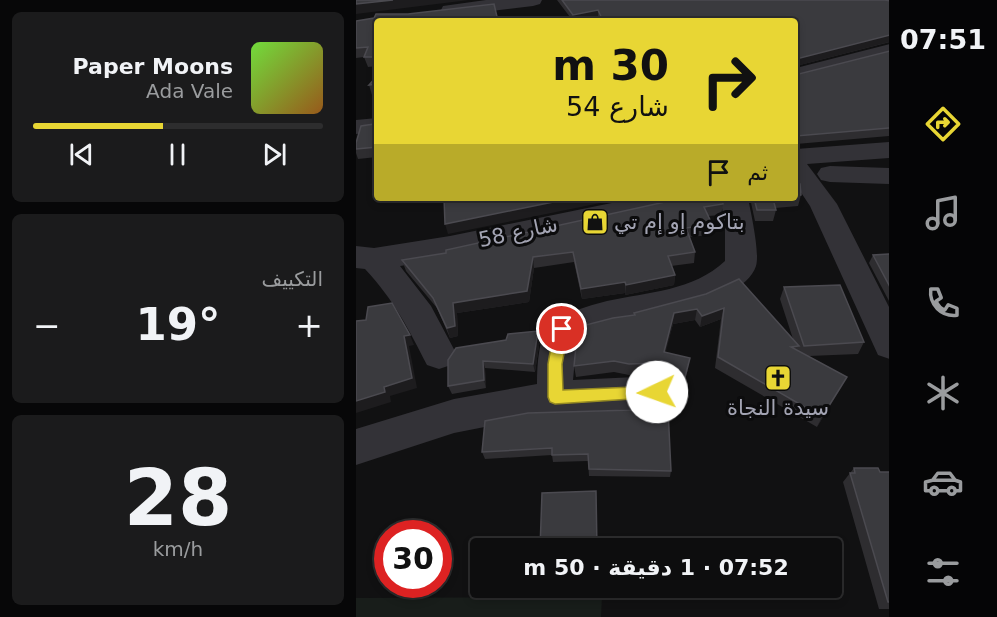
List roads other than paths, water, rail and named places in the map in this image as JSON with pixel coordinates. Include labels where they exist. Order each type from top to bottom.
[{"type":"street","points":[[437,11],[533,0]]},
{"type":"street","points":[[506,3],[513,18]]},
{"type":"street","points":[[798,73],[890,50]]},
{"type":"street","points":[[356,127],[374,125]]},
{"type":"street","points":[[802,170],[882,151]]},
{"type":"street","points":[[802,170],[890,176]]},
{"type":"street","points":[[802,170],[823,204],[890,345]]},
{"type":"street","name":"شارع 58","points":[[365,258],[450,247],[665,201]]},
{"type":"street","points":[[555,397],[555,364],[562,329],[588,319],[712,288],[731,277],[741,265],[739,223],[735,201]]},
{"type":"street","points":[[365,258],[397,282],[419,311],[439,355]]},
{"type":"street","points":[[356,447],[454,416],[555,397],[657,392]]},
{"type":"place","name":"بتاكوم إو إم تي","points":[[595,222]]},
{"type":"place","name":"سيدة النجاة","points":[[778,378]]}]
